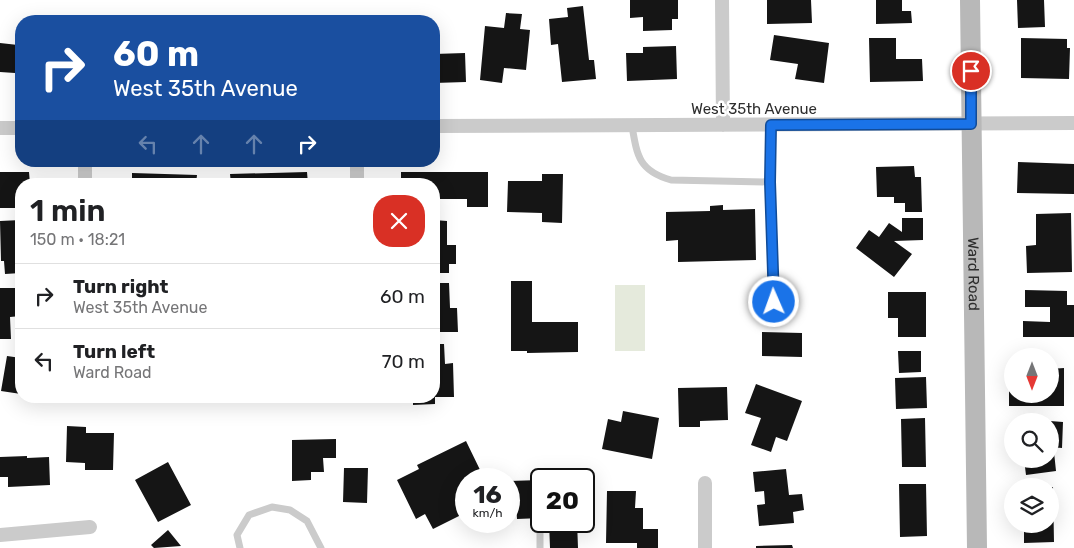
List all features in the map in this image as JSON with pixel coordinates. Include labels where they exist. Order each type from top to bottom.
[{"type":"street","points":[[722,0],[723,125]]},
{"type":"street","name":"Ward Road","points":[[970,0],[977,548]]},
{"type":"street","name":"West 35th Avenue","points":[[440,126],[1074,123]]},
{"type":"street","points":[[0,128],[15,128]]},
{"type":"street","points":[[705,482],[705,548]]},
{"type":"street","points":[[0,535],[90,527]]},
{"type":"lane","points":[[771,125],[770,182],[774,302]]},
{"type":"lane","points":[[632,126],[636,152],[643,166],[657,176],[671,180],[770,182]]},
{"type":"lane","points":[[240,548],[237,535],[249,515],[272,507],[290,510],[307,521],[321,548]]},
{"type":"lane","points":[[540,533],[540,548]]},
{"type":"shaded area","points":[[615,285],[645,285],[645,351],[615,351]]},
{"type":"building","points":[[630,0],[678,0],[678,19],[672,19],[672,30],[643,31],[643,17],[630,18]]},
{"type":"building","points":[[767,0],[811,0],[812,23],[767,24]]},
{"type":"building","points":[[876,0],[902,0],[902,11],[911,11],[912,23],[876,24]]},
{"type":"building","points":[[1017,0],[1044,0],[1045,27],[1018,28]]},
{"type":"building","points":[[583,6],[589,60],[594,60],[596,79],[562,82],[558,44],[551,45],[549,19],[568,17],[567,8]]},
{"type":"building","points":[[506,13],[522,14],[520,29],[530,30],[526,70],[504,68],[502,83],[480,80],[485,26],[504,28]]},
{"type":"building","points":[[774,35],[829,43],[824,83],[795,79],[798,64],[770,60]]},
{"type":"building","points":[[869,38],[896,38],[896,59],[922,59],[923,81],[870,82]]},
{"type":"building","points":[[1021,38],[1067,39],[1067,48],[1070,48],[1069,79],[1021,78]]},
{"type":"building","points":[[0,43],[15,45],[15,73],[0,72]]},
{"type":"building","points":[[676,46],[677,79],[627,81],[626,53],[643,53],[643,47]]},
{"type":"building","points":[[465,53],[466,82],[440,83],[440,54]]},
{"type":"building","points":[[1018,162],[1074,164],[1074,194],[1017,193]]},
{"type":"building","points":[[914,166],[915,177],[921,177],[922,212],[905,212],[905,203],[894,203],[894,197],[877,197],[876,167]]},
{"type":"building","points":[[0,172],[29,172],[30,178],[15,178],[15,208],[0,208]]},
{"type":"building","points":[[307,172],[308,178],[230,178],[230,174]]},
{"type":"building","points":[[401,172],[488,172],[488,207],[467,207],[467,199],[440,199],[440,178],[401,178]]},
{"type":"building","points":[[132,173],[197,175],[197,178],[132,178]]},
{"type":"building","points":[[542,174],[563,174],[562,223],[542,222],[542,213],[507,212],[508,181],[542,181]]},
{"type":"building","points":[[723,205],[723,210],[755,209],[756,260],[678,262],[678,240],[666,241],[666,212],[710,211],[710,206]]},
{"type":"building","points":[[1071,213],[1072,272],[1027,273],[1026,246],[1036,245],[1036,214]]},
{"type":"building","points":[[902,218],[923,218],[923,240],[894,241],[912,254],[894,277],[856,248],[869,230],[879,237],[889,223],[902,232]]},
{"type":"building","points":[[15,220],[15,273],[5,274],[4,261],[1,261],[0,221]]},
{"type":"building","points":[[440,220],[447,221],[447,245],[456,245],[456,264],[449,264],[449,273],[440,273]]},
{"type":"building","points":[[511,281],[532,281],[532,322],[578,322],[578,352],[527,353],[527,351],[511,351]]},
{"type":"building","points":[[440,283],[449,283],[450,308],[457,308],[458,332],[440,332]]},
{"type":"building","points":[[0,288],[15,288],[15,317],[10,317],[11,339],[0,339]]},
{"type":"building","points":[[1025,290],[1067,291],[1067,305],[1074,305],[1074,337],[1023,337],[1023,321],[1050,322],[1050,307],[1025,307]]},
{"type":"building","points":[[888,292],[926,292],[926,337],[898,337],[898,318],[888,318]]},
{"type":"building","points":[[762,332],[802,333],[802,357],[762,356]]},
{"type":"building","points":[[440,344],[444,344],[445,364],[453,363],[454,397],[440,397]]},
{"type":"building","points":[[898,351],[921,351],[921,372],[899,373]]},
{"type":"building","points":[[7,356],[15,357],[15,393],[1,391]]},
{"type":"building","points":[[1059,368],[1064,368],[1064,406],[1009,406],[1009,403],[1059,403]]},
{"type":"building","points":[[926,377],[927,408],[896,409],[895,378]]},
{"type":"building","points":[[756,384],[802,401],[787,441],[776,437],[771,452],[751,445],[761,418],[745,413]]},
{"type":"building","points":[[727,387],[728,420],[700,421],[700,427],[679,427],[678,388]]},
{"type":"building","points":[[413,403],[435,403],[435,404],[413,405]]},
{"type":"building","points":[[623,411],[659,418],[652,459],[602,449],[608,419],[621,422]]},
{"type":"building","points":[[925,418],[926,467],[902,467],[901,419]]},
{"type":"building","points":[[1059,422],[1063,422],[1062,448],[1059,448]]},
{"type":"building","points":[[67,426],[86,427],[86,433],[114,433],[113,470],[85,470],[85,463],[66,462]]},
{"type":"building","points":[[336,439],[336,458],[323,458],[324,472],[311,472],[311,480],[292,481],[292,440]]},
{"type":"building","points":[[466,441],[479,468],[455,468],[455,518],[433,529],[425,514],[416,519],[397,480],[419,469],[417,465]]},
{"type":"building","points":[[27,456],[27,458],[49,457],[50,485],[8,487],[8,477],[0,477],[0,457]]},
{"type":"building","points":[[168,462],[191,505],[158,522],[135,480]]},
{"type":"building","points":[[344,468],[368,468],[367,503],[343,502]]},
{"type":"building","points":[[1025,468],[1056,468],[1056,471],[1026,475]]},
{"type":"building","points":[[786,469],[789,495],[802,494],[804,510],[793,512],[794,523],[759,526],[757,505],[765,504],[764,491],[755,492],[753,472]]},
{"type":"building","points":[[530,480],[530,518],[520,519],[520,481]]},
{"type":"building","points":[[899,484],[926,484],[927,536],[900,537]]},
{"type":"building","points":[[607,491],[636,491],[635,508],[643,508],[643,529],[658,529],[658,548],[637,548],[637,543],[606,543]]},
{"type":"building","points":[[168,530],[181,546],[154,548],[151,545]]},
{"type":"building","points":[[549,533],[577,533],[578,548],[550,548]]},
{"type":"building","points":[[1024,533],[1054,533],[1054,542],[1024,543]]},
{"type":"building","points":[[792,545],[793,548],[756,548],[756,546]]},
{"type":"route","points":[[774,302],[770,182],[771,125],[971,124],[971,71]]}]
